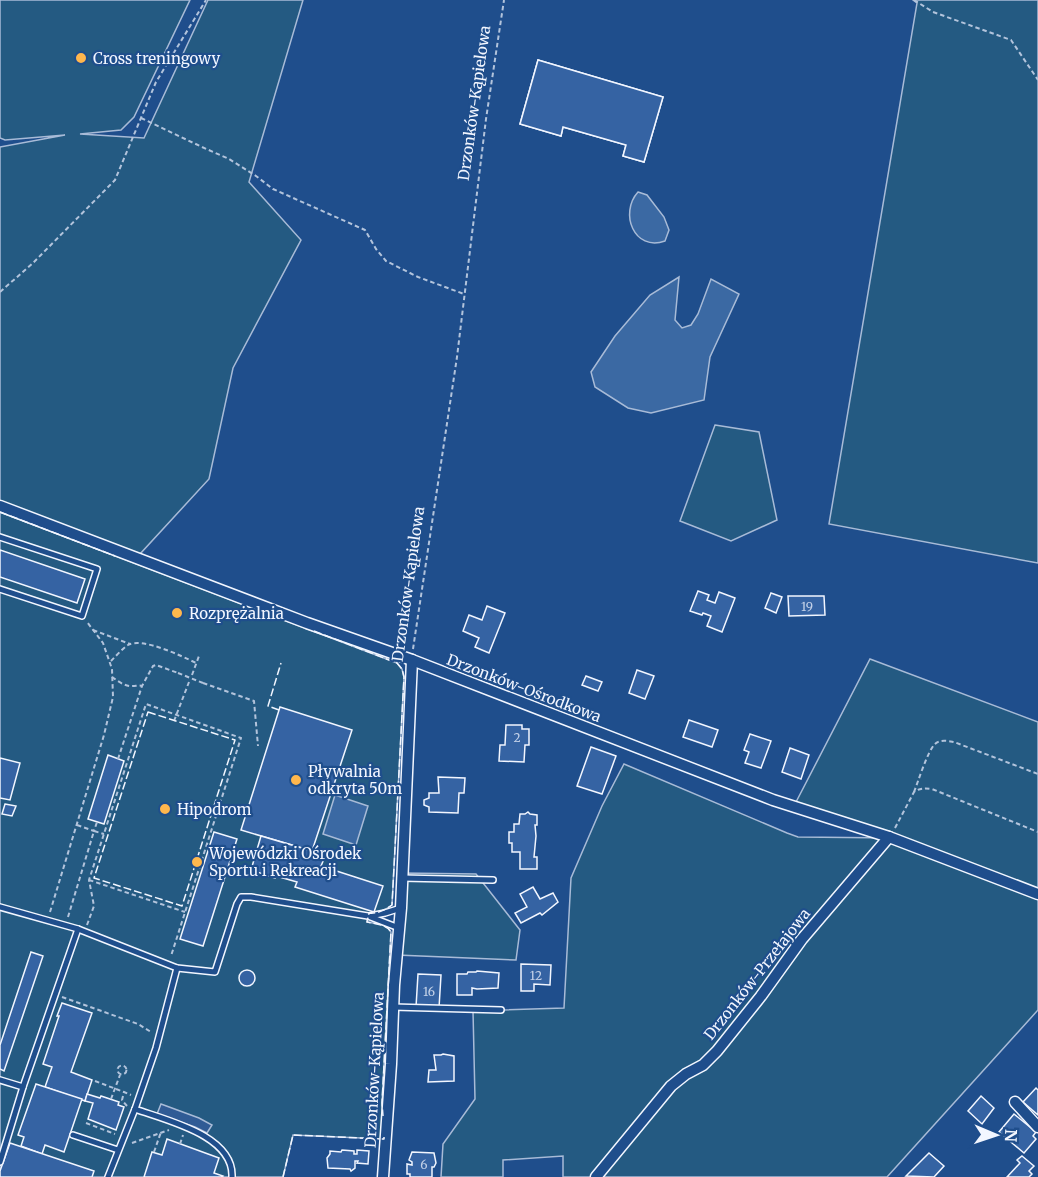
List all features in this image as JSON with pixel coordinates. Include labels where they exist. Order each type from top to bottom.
[{"type":"street","name":"Drzonków-Ośrodkowa","points":[[0,506],[296,619],[412,660],[773,800],[889,837],[1038,894]]},
{"type":"street","name":"Drzonków-Kąpielowa","points":[[383,1177],[401,908],[412,660]]},
{"type":"street","name":"Drzonków-Przełajowa","points":[[596,1177],[671,1086],[686,1074],[703,1065],[717,1051],[802,939],[889,837]]},
{"type":"street","points":[[1015,1101],[1038,1127]]},
{"type":"lane","points":[[0,537],[97,569],[82,616],[0,589]]},
{"type":"lane","points":[[402,878],[493,880]]},
{"type":"lane","points":[[0,907],[78,929],[177,968],[214,972],[237,904],[242,897],[368,916],[399,928]]},
{"type":"lane","points":[[368,916],[385,914],[401,908]]},
{"type":"lane","points":[[0,1162],[23,1087],[78,929]]},
{"type":"lane","points":[[108,1177],[156,1048],[177,968]]},
{"type":"lane","points":[[393,1007],[501,1010]]},
{"type":"lane","points":[[0,1080],[23,1087]]},
{"type":"lane","points":[[135,1109],[199,1132],[218,1146],[227,1158],[233,1172],[232,1177]]},
{"type":"lane","points":[[73,1135],[118,1150]]},
{"type":"path","points":[[0,292],[115,180],[156,82],[206,0]]},
{"type":"path","name":"Drzonków-Kąpielowa","points":[[412,660],[457,357],[486,119],[504,0]]},
{"type":"path","points":[[914,0],[933,12],[1011,40],[1038,80]]},
{"type":"path","points":[[141,118],[229,159],[273,189],[365,230],[386,261],[418,277],[464,294]]},
{"type":"path","points":[[48,921],[104,735],[113,697],[110,662],[103,643],[82,616]]},
{"type":"path","points":[[92,629],[129,644],[140,643],[152,646],[196,663]]},
{"type":"path","points":[[110,662],[129,644]]},
{"type":"path","points":[[192,675],[199,656]]},
{"type":"path","points":[[118,759],[142,686],[153,666],[156,665],[254,701],[258,747]]},
{"type":"path","points":[[112,677],[131,687],[142,686]]},
{"type":"path","points":[[174,721],[189,682]]},
{"type":"path","points":[[85,932],[94,906],[89,880],[146,704],[241,738],[169,964]]},
{"type":"path","points":[[889,837],[914,792],[935,743],[954,742],[1038,774]]},
{"type":"path","points":[[914,792],[918,789],[932,789],[1038,832]]},
{"type":"path","points":[[66,926],[96,822]]},
{"type":"path","points":[[77,825],[104,834]]},
{"type":"path","points":[[89,880],[185,912]]},
{"type":"path","points":[[55,994],[142,1026],[154,1034]]},
{"type":"path","points":[[142,1026],[144,1020]]},
{"type":"path","points":[[111,1099],[120,1075]]},
{"type":"path","points":[[95,1081],[125,1093],[122,1100],[127,1106]]},
{"type":"path","points":[[86,1123],[123,1137]]},
{"type":"path","points":[[130,1143],[181,1126]]},
{"type":"path","points":[[154,1152],[161,1132]]},
{"type":"path","points":[[180,1144],[184,1135]]},
{"type":"shaded area","points":[[0,0],[190,0],[134,117],[121,130],[80,134],[144,138],[208,0],[303,0],[249,182],[301,240],[233,368],[209,479],[139,555],[0,501],[0,147],[65,135],[5,140],[0,138]]},
{"type":"shaded area","points":[[913,0],[1038,0],[1038,563],[829,524],[917,3]]},
{"type":"shaded area","points":[[638,192],[647,195],[664,217],[669,230],[665,241],[654,243],[645,241],[633,228],[630,210],[632,201]]},
{"type":"shaded area","points":[[679,277],[675,320],[682,328],[691,325],[698,314],[711,279],[739,294],[710,357],[704,400],[651,413],[628,408],[595,387],[591,372],[615,336],[650,295]]},
{"type":"shaded area","points":[[715,425],[759,432],[777,520],[731,541],[680,521]]},
{"type":"shaded area","name":"Wojewódzki Ośrodek Sportu i Rekreacji","points":[[0,512],[397,663],[402,669],[404,677],[392,905],[381,911],[369,913],[367,922],[384,925],[391,932],[382,1103],[384,1139],[293,1135],[283,1177],[0,1177]]},
{"type":"shaded area","points":[[870,659],[1038,722],[1038,1010],[887,1177],[563,1177],[563,1156],[503,1160],[503,1177],[441,1177],[443,1144],[475,1099],[473,1011],[564,1008],[571,878],[602,806],[624,764],[798,837],[896,838],[795,804]]},
{"type":"shaded area","points":[[335,795],[368,806],[356,845],[323,834]]},
{"type":"shaded area","points":[[402,873],[476,874],[520,930],[516,960],[397,955]]},
{"type":"shaded area","points":[[161,1104],[212,1125],[207,1133],[157,1114]]},
{"type":"building","points":[[538,60],[663,97],[644,162],[623,156],[626,145],[563,127],[561,136],[520,124]]},
{"type":"building","points":[[538,60],[663,97],[644,162],[623,156],[626,145],[563,127],[561,136],[520,124]]},
{"type":"building","points":[[0,550],[85,579],[77,603],[0,577]]},
{"type":"building","points":[[698,591],[709,595],[707,600],[715,603],[719,592],[735,598],[722,632],[707,626],[711,616],[690,611]]},
{"type":"building","points":[[771,593],[782,597],[776,613],[765,608]]},
{"type":"building","points":[[788,596],[824,596],[825,615],[789,616]]},
{"type":"building","points":[[487,606],[505,613],[489,653],[475,647],[479,638],[463,631],[469,615],[482,620]]},
{"type":"building","points":[[637,670],[654,676],[645,699],[629,693]]},
{"type":"building","points":[[586,676],[602,682],[598,691],[582,685]]},
{"type":"building","name":"Pływalnia odkryta 50m","points":[[280,707],[352,730],[312,851],[241,830]]},
{"type":"building","points":[[689,720],[718,730],[712,747],[683,737]]},
{"type":"building","points":[[506,725],[522,725],[522,729],[529,729],[529,745],[525,745],[524,762],[499,761],[500,745],[505,745]]},
{"type":"building","points":[[750,734],[771,741],[761,768],[745,763],[749,752],[744,750]]},
{"type":"building","points":[[591,747],[616,756],[602,794],[577,786]]},
{"type":"building","points":[[790,748],[809,755],[801,779],[782,772]]},
{"type":"building","points":[[108,755],[124,761],[104,824],[88,819]]},
{"type":"building","points":[[0,758],[20,763],[10,800],[0,798]]},
{"type":"building","points":[[438,777],[465,778],[464,793],[459,793],[458,813],[429,812],[429,807],[424,805],[424,800],[429,798],[429,793],[439,793]]},
{"type":"building","points":[[5,804],[16,806],[12,816],[2,814]]},
{"type":"building","points":[[528,812],[537,815],[534,857],[537,857],[537,869],[520,869],[520,852],[512,852],[512,843],[509,843],[509,832],[514,832],[514,824],[519,824],[520,814]]},
{"type":"building","points":[[214,832],[237,839],[203,946],[180,939]]},
{"type":"building","points":[[261,836],[312,851],[315,856],[324,859],[321,866],[383,886],[374,912],[295,887],[297,882],[251,870]]},
{"type":"building","points":[[533,887],[540,899],[553,893],[558,902],[542,915],[540,913],[521,923],[515,913],[527,907],[520,894]]},
{"type":"building","points":[[31,952],[43,956],[4,1071],[0,1069],[0,1045]]},
{"type":"building","points":[[521,964],[551,965],[550,985],[534,984],[534,991],[521,991]]},
{"type":"building","points":[[247,970],[253,972],[255,978],[253,984],[247,986],[241,984],[239,978],[241,972]]},
{"type":"building","points":[[477,971],[499,973],[498,988],[472,988],[472,995],[457,995],[457,974]]},
{"type":"building","points":[[418,974],[441,975],[439,1008],[416,1007]]},
{"type":"building","points":[[62,1003],[92,1013],[71,1072],[92,1080],[85,1101],[45,1087],[52,1067],[43,1064]]},
{"type":"building","points":[[434,1055],[454,1056],[454,1081],[428,1082],[429,1070],[436,1070]]},
{"type":"building","points":[[36,1084],[82,1099],[64,1152],[45,1145],[42,1154],[21,1146],[24,1137],[18,1135]]},
{"type":"building","points":[[1036,1088],[1038,1090],[1038,1115],[1023,1102]]},
{"type":"building","points":[[87,1094],[119,1102],[118,1105],[124,1107],[116,1130],[88,1119],[93,1103],[85,1101]]},
{"type":"building","points":[[981,1096],[994,1108],[982,1124],[968,1111]]},
{"type":"building","points":[[1014,1114],[1036,1132],[1033,1136],[1036,1139],[1024,1153],[999,1132]]},
{"type":"building","points":[[167,1139],[219,1158],[214,1173],[223,1176],[144,1177],[152,1152],[162,1155]]},
{"type":"building","points":[[10,1143],[94,1171],[92,1177],[0,1177]]},
{"type":"building","points":[[342,1150],[354,1151],[354,1154],[357,1154],[357,1150],[369,1151],[368,1164],[355,1161],[355,1168],[351,1171],[350,1169],[328,1168],[327,1158],[330,1151],[341,1152]]},
{"type":"building","points":[[412,1152],[434,1153],[436,1163],[432,1167],[432,1177],[410,1177],[410,1174],[407,1174],[407,1164],[412,1165],[409,1160]]},
{"type":"building","points":[[929,1153],[944,1166],[934,1177],[906,1176]]},
{"type":"building","points":[[1022,1156],[1034,1166],[1029,1171],[1032,1174],[1029,1177],[1007,1177],[1020,1163],[1017,1160]]},
{"type":"fence","points":[[0,512],[115,556]]},
{"type":"fence","points":[[314,631],[397,663],[404,677],[392,905],[381,911],[369,913],[367,922],[384,926],[391,932],[383,1116]]},
{"type":"fence","points":[[279,710],[268,706],[281,663]]},
{"type":"fence","points":[[148,712],[235,740],[182,906],[94,878],[148,712]]},
{"type":"fence","points":[[283,1177],[293,1135],[384,1139],[384,1137]]},
{"type":"place","name":"Cross treningowy","points":[[81,58]]},
{"type":"place","name":"Rozprężalnia","points":[[177,613]]},
{"type":"place","name":"Pływalnia odkryta 50m","points":[[296,780]]},
{"type":"place","name":"Hipodrom","points":[[165,809]]},
{"type":"place","name":"Wojewódzki Ośrodek Sportu i Rekreacji","points":[[197,862]]}]
